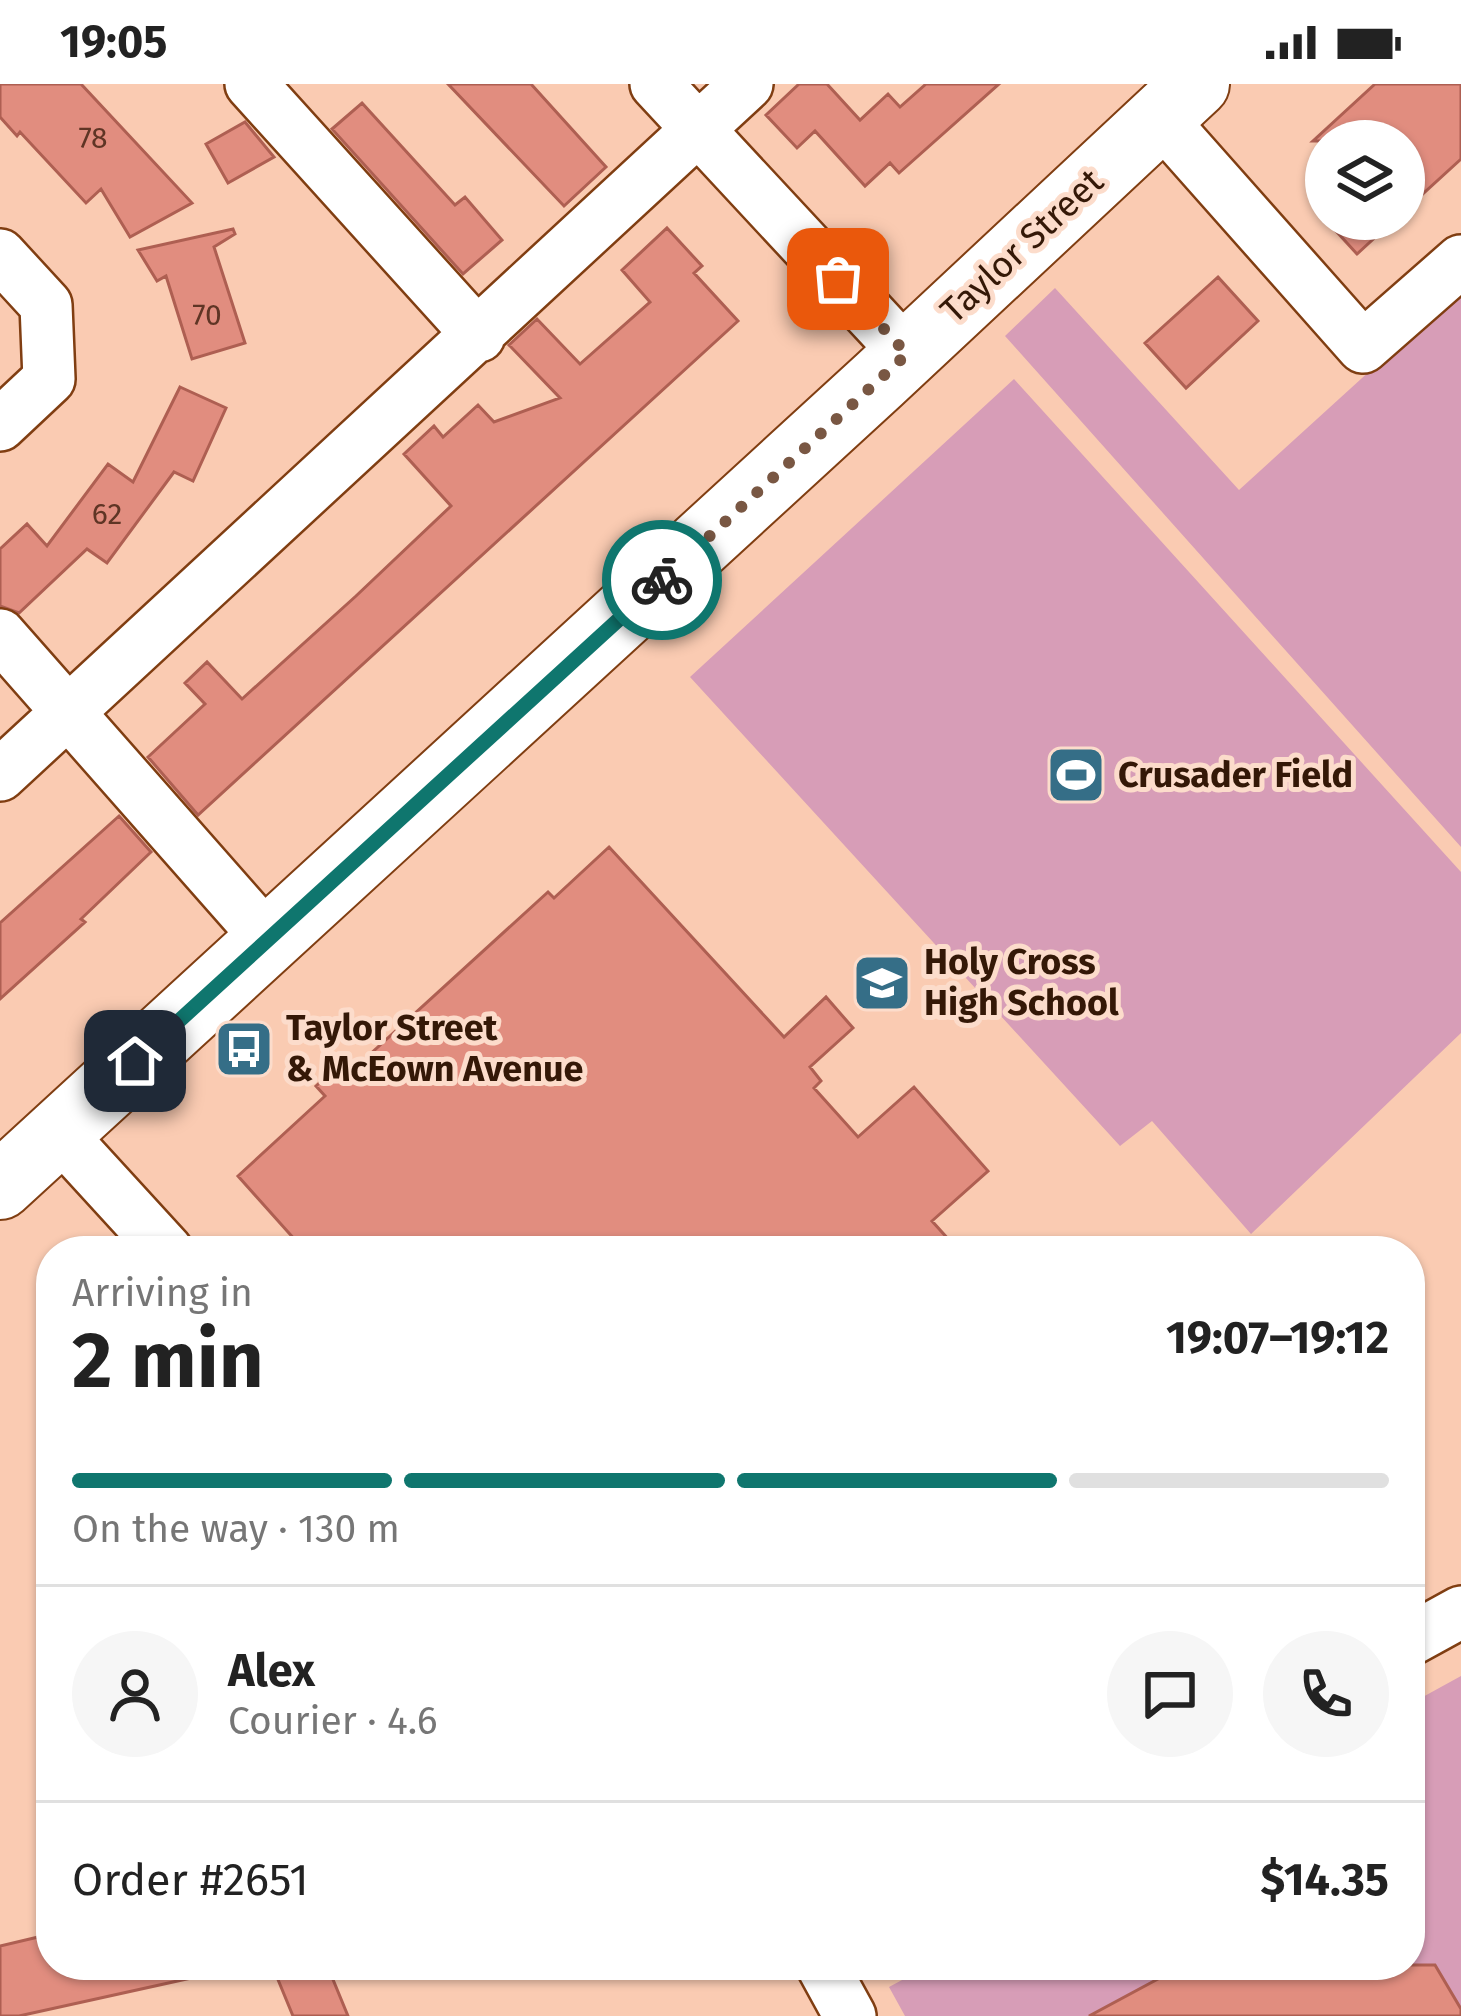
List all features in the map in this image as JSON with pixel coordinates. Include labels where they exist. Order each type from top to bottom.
[{"type":"main road","name":"Taylor Street","points":[[0,1186],[1178,100]]},
{"type":"street","points":[[251,84],[479,336]]},
{"type":"street","points":[[656,84],[907,354]]},
{"type":"street","points":[[0,775],[747,84]]},
{"type":"street","points":[[1178,100],[1363,347],[1461,261]]},
{"type":"street","points":[[0,255],[46,305],[49,379],[0,425]]},
{"type":"street","points":[[0,634],[267,938]]},
{"type":"street","points":[[59,1133],[153,1236]]},
{"type":"street","points":[[1425,1632],[1461,1612]]},
{"type":"street","points":[[831,1980],[850,2016]]},
{"type":"shaded area","points":[[1055,288],[1239,490],[1461,288],[1461,847],[1005,336]]},
{"type":"shaded area","name":"Crusader Field","points":[[1014,379],[1461,872],[1461,1033],[1251,1234],[1152,1121],[1120,1146],[690,677]]},
{"type":"shaded area","points":[[1461,1676],[1461,2016],[905,2016],[889,1987],[902,1980],[1425,1980],[1425,1696]]},
{"type":"building","points":[[0,84],[81,84],[192,203],[130,237],[101,189],[86,203],[0,117]]},
{"type":"building","points":[[448,84],[531,84],[606,167],[564,206]]},
{"type":"building","points":[[799,84],[827,84],[860,120],[888,94],[900,107],[926,84],[999,84],[899,173],[890,163],[865,186],[815,131],[797,148],[766,115]]},
{"type":"building","points":[[1375,84],[1461,84],[1461,159],[1425,192],[1425,120],[1336,120]]},
{"type":"building","points":[[362,103],[455,205],[465,197],[502,240],[463,274],[332,129]]},
{"type":"building","points":[[245,122],[274,157],[228,183],[206,144]]},
{"type":"building","points":[[667,228],[702,266],[694,273],[738,321],[198,815],[148,757],[205,704],[185,683],[207,662],[242,699],[356,596],[451,506],[404,454],[434,426],[443,437],[478,405],[494,422],[560,398],[509,345],[537,319],[580,364],[650,302],[622,270]]},
{"type":"building","points":[[233,229],[235,234],[214,247],[245,343],[192,359],[166,276],[157,281],[138,250]]},
{"type":"building","points":[[1344,240],[1372,240],[1357,254]]},
{"type":"building","points":[[1218,277],[1258,321],[1186,388],[1145,343]]},
{"type":"building","points":[[180,387],[226,408],[193,481],[174,472],[107,563],[87,549],[19,613],[0,606],[0,549],[27,524],[47,546],[108,464],[133,482]]},
{"type":"building","points":[[119,816],[151,852],[81,919],[85,922],[0,999],[0,923]]},
{"type":"building","name":"Holy Cross High School","points":[[609,847],[784,1037],[826,997],[853,1028],[810,1067],[821,1081],[814,1088],[858,1137],[914,1087],[988,1171],[932,1221],[946,1236],[292,1236],[238,1176],[325,1096],[316,1086],[346,1058],[356,1067],[548,892],[554,898]]},
{"type":"building","points":[[36,1938],[36,1980],[182,1980],[19,2016],[0,2016],[0,1946]]},
{"type":"building","points":[[1425,1965],[1435,1965],[1461,2009],[1461,2016],[1089,2016],[1156,1980],[1425,1980]]},
{"type":"building","points":[[278,1980],[333,1980],[348,2016],[293,2016]]},
{"type":"way so far","points":[[662,580],[907,354],[838,279]]},
{"type":"place","name":"Crusader Field","points":[[1076,775]]},
{"type":"place","name":"Holy Cross High School","points":[[882,983]]},
{"type":"place","name":"Taylor Street & McEown Avenue","points":[[244,1049]]},
{"type":"route","points":[[135,1061],[662,580]]}]
